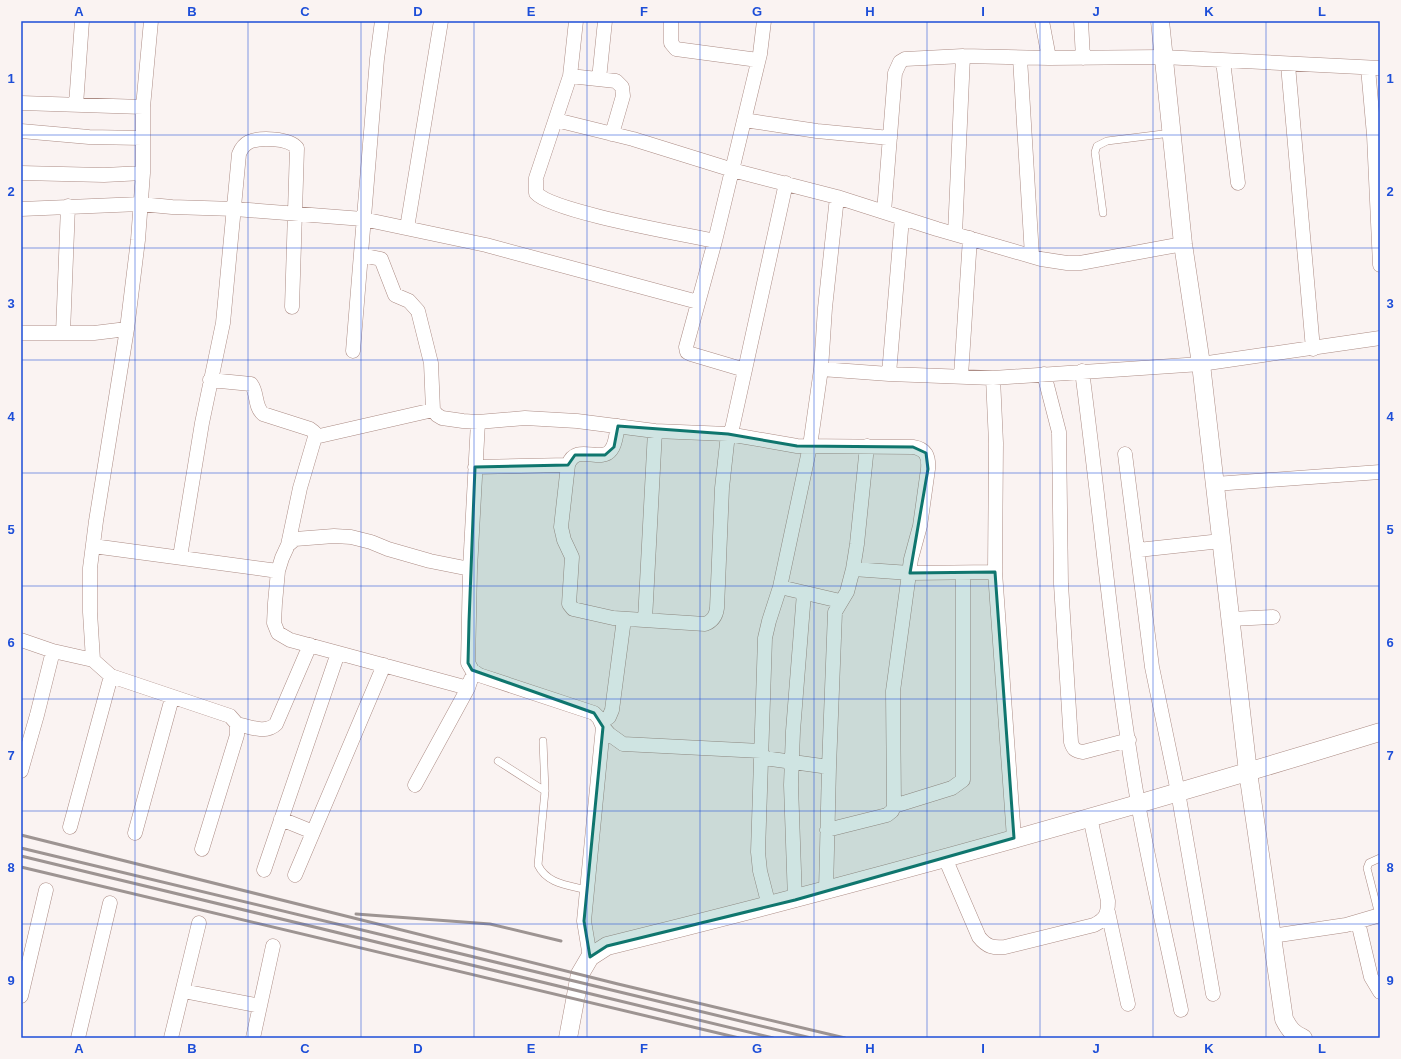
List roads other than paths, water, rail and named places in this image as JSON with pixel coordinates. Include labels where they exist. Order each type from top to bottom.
[{"type":"street","points":[[76,105],[82,21]]},
{"type":"street","points":[[93,660],[90,612],[90,568],[127,329],[138,240],[143,173],[143,107],[151,21]]},
{"type":"street","points":[[353,351],[363,220],[382,21]]},
{"type":"street","points":[[407,228],[441,21]]},
{"type":"street","points":[[576,21],[570,76],[536,178],[536,193],[541,198],[573,210],[715,241]]},
{"type":"street","points":[[599,79],[605,21]]},
{"type":"street","points":[[671,21],[671,43],[676,49],[758,60]]},
{"type":"street","points":[[745,370],[687,352],[686,347],[715,241],[744,120],[758,60],[764,21]]},
{"type":"street","points":[[1042,21],[1049,58]]},
{"type":"street","points":[[1081,21],[1083,58]]},
{"type":"street","points":[[1160,21],[1183,244],[1201,364],[1248,772],[1284,1019],[1288,1029],[1295,1035],[1303,1038]]},
{"type":"street","points":[[955,234],[963,56]]},
{"type":"street","points":[[884,212],[895,73],[900,62],[905,59],[963,56],[1020,58],[1163,57],[1288,65],[1374,68],[1374,134],[1380,265]]},
{"type":"street","points":[[1020,58],[1032,256]]},
{"type":"street","points":[[1223,61],[1238,183]]},
{"type":"street","points":[[1288,65],[1313,349]]},
{"type":"street","points":[[570,76],[616,82],[622,87],[623,96],[612,134]]},
{"type":"street","points":[[21,102],[143,107]]},
{"type":"street","points":[[556,120],[612,134],[732,169],[838,197],[955,234],[1057,262],[1080,263],[1183,244]]},
{"type":"street","points":[[744,120],[817,131],[890,138]]},
{"type":"street","points":[[21,131],[89,137],[142,138]]},
{"type":"street","points":[[180,557],[202,423],[223,323],[235,209],[239,154],[242,147],[256,140],[285,140],[292,142],[297,148],[292,307]]},
{"type":"street","points":[[21,173],[104,175],[143,173]]},
{"type":"street","points":[[618,426],[614,446],[610,452],[604,455],[575,455],[570,458],[568,465],[561,526],[564,540],[572,557],[569,604],[573,609],[624,619],[705,624],[714,618],[717,608],[722,488],[728,434],[732,429],[786,183]]},
{"type":"street","points":[[770,906],[760,871],[758,852],[765,638],[780,587],[810,446],[821,369],[825,308],[838,197]]},
{"type":"street","points":[[21,209],[140,204],[294,213],[363,220],[486,245],[698,302]]},
{"type":"street","points":[[62,333],[68,206]]},
{"type":"street","points":[[889,374],[902,218]]},
{"type":"street","points":[[961,376],[970,238]]},
{"type":"street","points":[[360,255],[381,258],[395,295],[409,301],[418,311],[430,363],[433,410],[442,418],[478,422],[525,418],[577,421],[655,431],[728,434],[797,446],[920,448],[926,453],[929,460],[920,526],[911,558],[893,691],[894,806],[892,811],[886,815],[827,830]]},
{"type":"street","points":[[21,332],[94,333],[127,329]]},
{"type":"street","points":[[821,369],[889,374],[993,378],[1201,364],[1313,349],[1380,338]]},
{"type":"street","points":[[1082,371],[1108,595],[1138,803],[1181,1010]]},
{"type":"street","points":[[1044,374],[1059,432],[1061,584],[1071,742],[1073,749],[1083,752],[1129,740]]},
{"type":"street","points":[[993,378],[996,443],[995,572],[1014,838]]},
{"type":"street","points":[[210,380],[252,384],[259,410],[263,414],[310,429],[314,432],[315,437],[300,488],[288,545],[278,571],[274,623],[278,633],[286,639],[468,688]]},
{"type":"street","points":[[315,437],[433,410]]},
{"type":"street","points":[[478,422],[470,569],[468,663],[472,670],[479,675],[594,713],[609,734],[623,744],[761,751]]},
{"type":"street","points":[[645,620],[655,431]]},
{"type":"street","points":[[826,891],[828,767],[835,612],[840,601],[847,592],[853,569],[867,446]]},
{"type":"street","points":[[1125,454],[1152,667],[1178,792],[1213,994]]},
{"type":"street","points":[[475,467],[568,465]]},
{"type":"street","points":[[1215,484],[1380,472]]},
{"type":"street","points":[[288,545],[295,539],[309,537],[351,537],[430,561],[470,569]]},
{"type":"street","points":[[1138,550],[1221,541]]},
{"type":"street","points":[[93,546],[278,571]]},
{"type":"street","points":[[853,569],[910,573],[995,572]]},
{"type":"street","points":[[894,806],[952,788],[963,780],[963,573]]},
{"type":"street","points":[[780,587],[840,601]]},
{"type":"street","points":[[796,900],[791,785],[793,732],[804,593]]},
{"type":"street","points":[[1230,619],[1272,618]]},
{"type":"street","points":[[590,957],[584,921],[603,724],[609,717],[612,710],[624,619]]},
{"type":"street","points":[[21,640],[53,651],[93,660],[112,676],[172,698],[230,716],[237,724],[264,729],[271,728],[276,724],[310,645]]},
{"type":"street","points":[[21,771],[53,651]]},
{"type":"street","points":[[264,870],[338,653]]},
{"type":"street","points":[[295,875],[384,665]]},
{"type":"street","points":[[415,785],[468,688],[472,670]]},
{"type":"street","points":[[70,827],[112,676]]},
{"type":"street","points":[[135,833],[172,698]]},
{"type":"street","points":[[202,850],[237,735],[237,724]]},
{"type":"street","points":[[568,1038],[580,974],[590,957],[607,946],[796,900],[1248,772],[1380,732]]},
{"type":"street","points":[[761,751],[764,758],[828,767]]},
{"type":"street","points":[[1090,817],[1108,901],[1108,912],[1128,1004]]},
{"type":"street","points":[[281,819],[313,832]]},
{"type":"street","points":[[945,858],[980,937],[985,945],[995,948],[1005,947],[1094,925],[1103,920],[1108,912]]},
{"type":"street","points":[[21,996],[46,890]]},
{"type":"street","points":[[78,1038],[110,902]]},
{"type":"street","points":[[1272,936],[1334,927],[1358,922],[1380,915]]},
{"type":"street","points":[[1358,922],[1371,977],[1380,992]]},
{"type":"street","points":[[171,1038],[199,924]]},
{"type":"street","points":[[253,1038],[273,946]]},
{"type":"street","points":[[183,991],[260,1006]]},
{"type":"lane","points":[[1103,213],[1095,152],[1097,146],[1108,141],[1171,133]]},
{"type":"lane","points":[[543,741],[545,791],[538,865],[542,874],[551,880],[587,890]]},
{"type":"lane","points":[[498,761],[545,791]]},
{"type":"lane","points":[[1380,858],[1369,863],[1367,875],[1380,915]]},
{"type":"railway","points":[[21,835],[618,984],[845,1038]]},
{"type":"railway","points":[[21,848],[811,1038]]},
{"type":"railway","points":[[21,856],[773,1038]]},
{"type":"railway","points":[[21,867],[739,1038]]},
{"type":"railway","points":[[356,914],[490,924],[561,941]]}]
